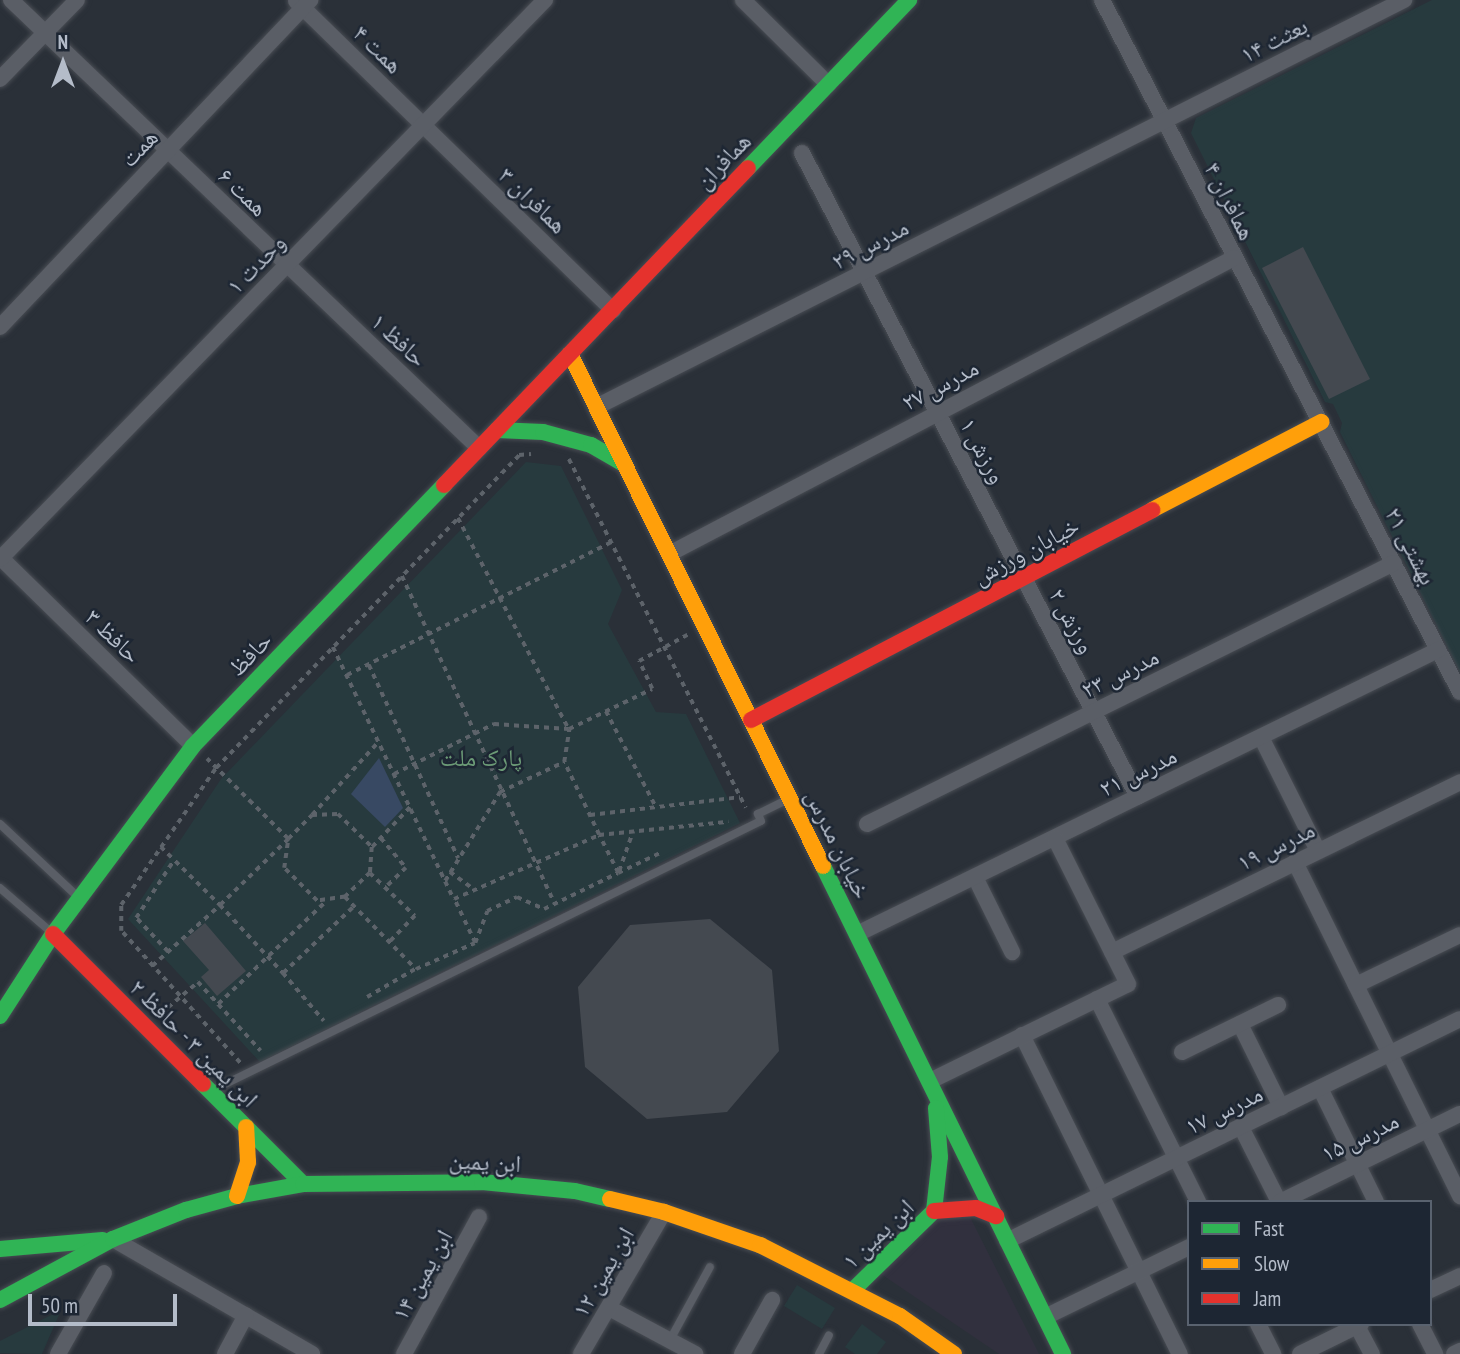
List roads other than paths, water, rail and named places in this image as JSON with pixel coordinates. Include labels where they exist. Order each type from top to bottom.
[{"type":"main road","name":"همافران","points":[[570,354],[909,0]]},
{"type":"main road","name":"حافظ","points":[[0,1016],[53,934],[193,746],[570,354]]},
{"type":"main road","name":"خیابان مدرس","points":[[570,354],[1063,1354]]},
{"type":"main road","name":"خیابان ورزش","points":[[751,720],[1321,422]]},
{"type":"main road","points":[[497,430],[543,432],[591,445],[625,465]]},
{"type":"main road","name":"ابن یمین ۳ - حافظ ۲","points":[[53,934],[303,1184]]},
{"type":"main road","points":[[930,1081],[939,1135],[934,1211],[976,1208],[996,1216]]},
{"type":"main road","points":[[237,1196],[247,1162],[249,1145],[246,1127]]},
{"type":"main road","name":"ابن یمین","points":[[0,1300],[113,1239],[186,1210],[237,1196],[303,1184],[482,1182],[575,1191],[664,1212],[760,1245],[853,1290],[900,1317],[954,1354]]},
{"type":"main road","name":"ابن یمین ۱","points":[[853,1290],[934,1211]]},
{"type":"main road","points":[[0,1249],[113,1239]]},
{"type":"street","name":"همت ۶","points":[[11,0],[287,266]]},
{"type":"street","points":[[0,79],[77,0]]},
{"type":"street","name":"وحدت ۱","points":[[0,558],[287,266],[421,123],[545,0]]},
{"type":"street","points":[[743,0],[828,84]]},
{"type":"street","name":"همافران ۴","points":[[1102,0],[1321,422]]},
{"type":"street","name":"بعثت ۱۴","points":[[1164,121],[1404,0]]},
{"type":"street","name":"همت ۴","points":[[303,3],[421,123]]},
{"type":"street","name":"همت","points":[[0,327],[303,3]]},
{"type":"street","name":"مدرس ۲۹","points":[[596,407],[1164,121]]},
{"type":"street","name":"همافران ۳","points":[[421,123],[612,310]]},
{"type":"street","name":"ورزش ۱","points":[[802,153],[1023,577]]},
{"type":"street","name":"مدرس ۲۷","points":[[669,554],[1234,258]]},
{"type":"street","name":"حافظ ۱","points":[[287,266],[479,447]]},
{"type":"street","name":"بهشتی ۲۱","points":[[1321,422],[1460,692]]},
{"type":"street","name":"حافظ ۳","points":[[0,558],[193,746]]},
{"type":"street","name":"مدرس ۲۳","points":[[866,824],[1394,564]]},
{"type":"street","name":"ورزش ۲","points":[[1023,577],[1138,797]]},
{"type":"street","name":"مدرس ۲۱","points":[[857,934],[1438,650]]},
{"type":"street","points":[[1261,737],[1318,851]]},
{"type":"street","name":"مدرس ۱۹","points":[[1112,952],[1460,782]]},
{"type":"street","points":[[930,1081],[1128,984],[1055,838]]},
{"type":"street","points":[[1295,862],[1460,1196]]},
{"type":"street","points":[[975,877],[1012,952]]},
{"type":"street","points":[[1356,985],[1460,934]]},
{"type":"street","points":[[1097,999],[1197,1200]]},
{"type":"street","points":[[1182,1052],[1278,1005]]},
{"type":"street","name":"مدرس ۱۷","points":[[1007,1241],[1460,1019]]},
{"type":"street","points":[[1240,1024],[1281,1107]]},
{"type":"street","points":[[1022,1035],[1180,1354]]},
{"type":"street","points":[[1320,1088],[1375,1200]]},
{"type":"street","name":"مدرس ۱۵","points":[[1284,1200],[1460,1114]]},
{"type":"street","points":[[1241,1127],[1279,1200]]},
{"type":"street","name":"ابن یمین ۱۲","points":[[581,1354],[664,1212]]},
{"type":"street","name":"ابن یمین ۱۴","points":[[404,1354],[479,1217]]},
{"type":"street","points":[[113,1239],[312,1354]]},
{"type":"street","points":[[1045,1317],[1187,1248]]},
{"type":"street","points":[[58,1354],[104,1273]]},
{"type":"street","points":[[1432,1289],[1460,1276]]},
{"type":"street","points":[[742,1354],[772,1300]]},
{"type":"street","points":[[609,1308],[666,1347],[695,1354]]},
{"type":"street","points":[[225,1354],[246,1315]]},
{"type":"street","points":[[1259,1326],[1273,1354]]},
{"type":"street","points":[[1421,1326],[1435,1354]]},
{"type":"street","points":[[1300,1354],[1351,1327],[1372,1354]]},
{"type":"street","points":[[1454,1354],[1460,1351]]},
{"type":"lane","points":[[210,1092],[761,821],[758,814],[790,798]]},
{"type":"lane","points":[[0,824],[79,898]]},
{"type":"lane","points":[[0,888],[53,934]]},
{"type":"lane","points":[[666,1347],[710,1267]]},
{"type":"lane","points":[[819,1354],[829,1335]]},
{"type":"water","points":[[379,758],[403,808],[385,827],[351,794]]},
{"type":"park label","name":"پارک ملت","points":[[481,758]]}]
